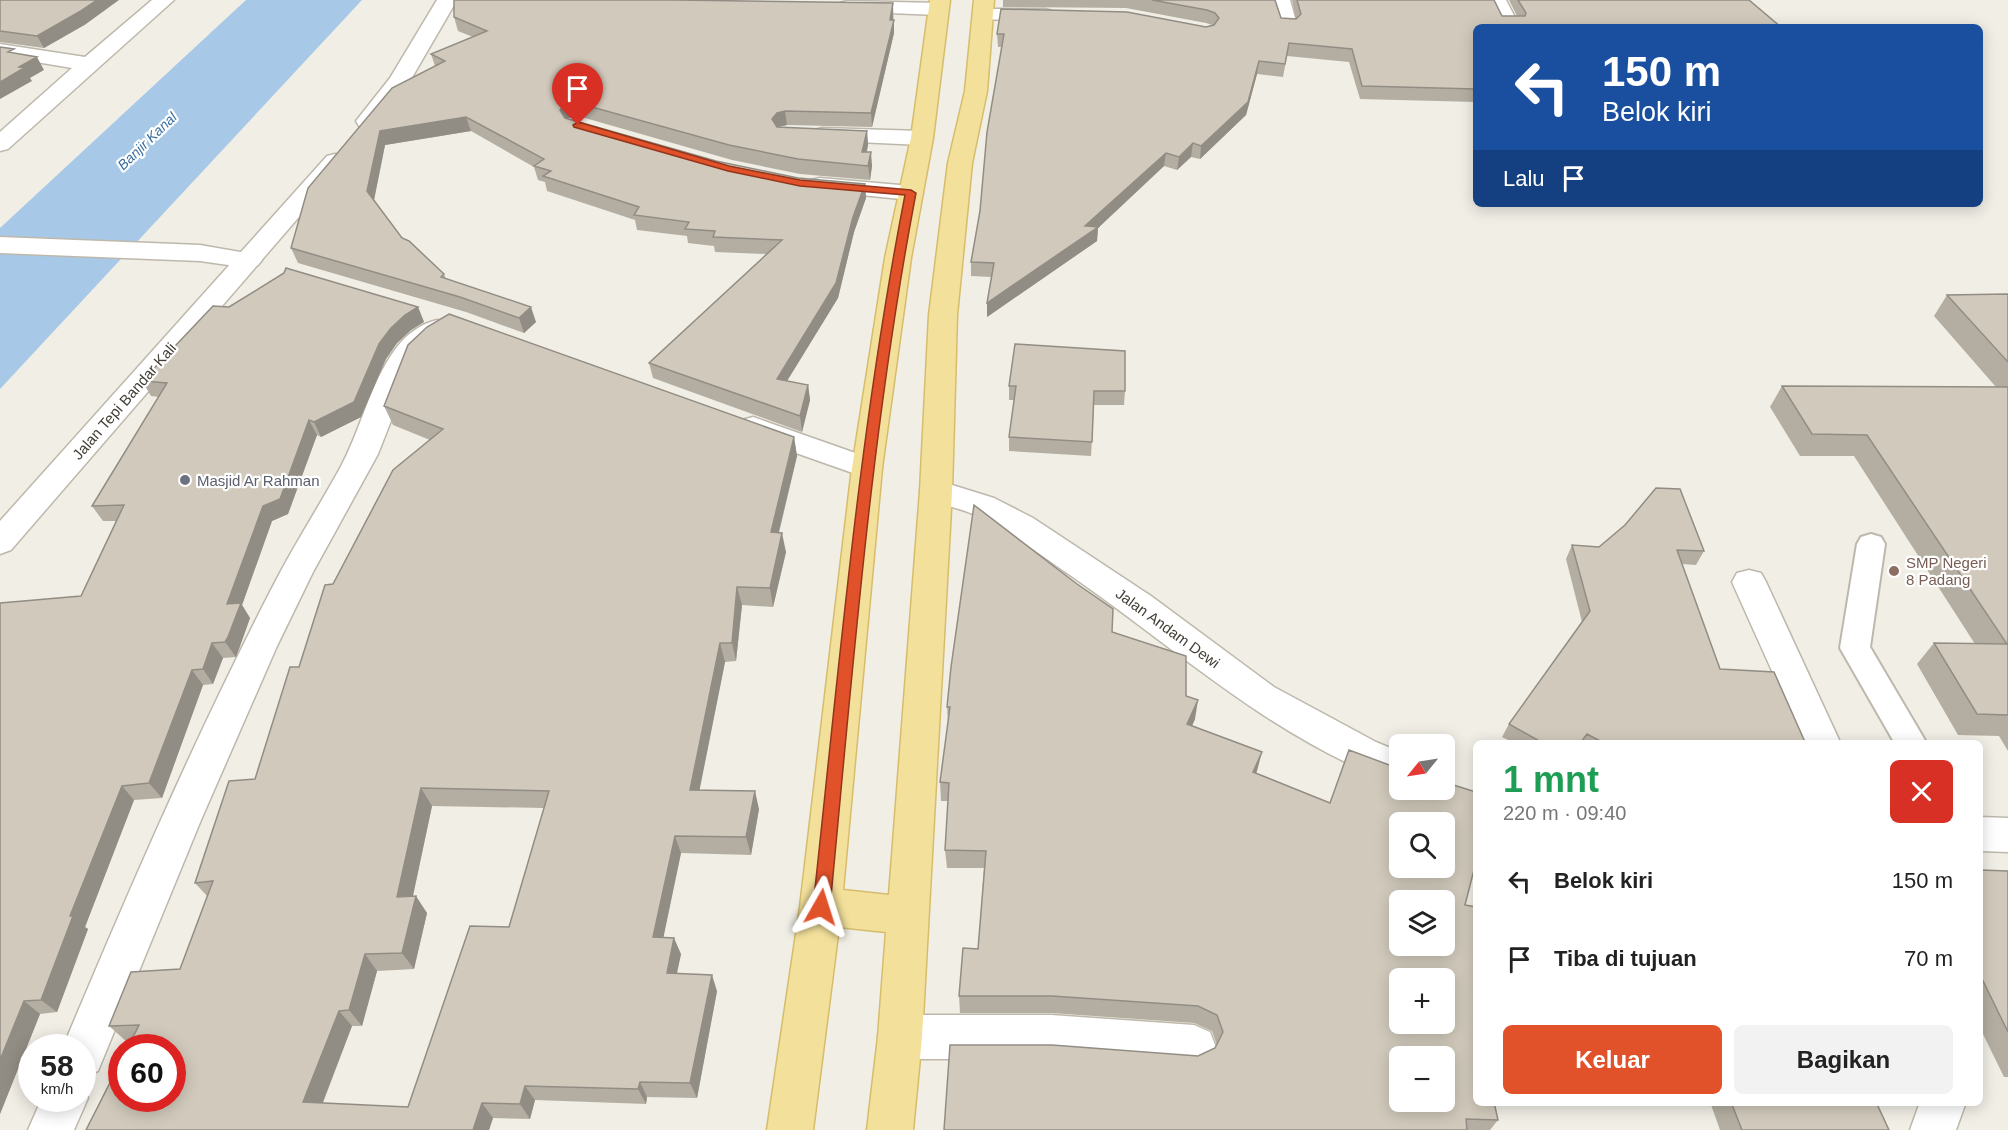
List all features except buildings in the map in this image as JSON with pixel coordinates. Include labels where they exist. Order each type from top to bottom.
[{"type":"main road","points":[[790,1130],[821,907],[867,468],[898,258],[922,138],[939,4]]},
{"type":"main road","points":[[934,44],[983,19]]},
{"type":"main road","points":[[890,1130],[900,1037],[936,490],[943,315],[960,163],[976,91],[983,19]]},
{"type":"main road","points":[[821,907],[908,915]]},
{"type":"street","points":[[0,144],[164,0]]},
{"type":"street","name":"Jalan Tepi Bandar Kali","points":[[0,542],[350,142],[399,81],[447,0]]},
{"type":"street","points":[[1280,0],[1287,25]]},
{"type":"street","points":[[1496,0],[1508,24]]},
{"type":"street","points":[[824,7],[939,4]]},
{"type":"street","points":[[983,19],[1067,16]]},
{"type":"street","points":[[0,50],[89,64]]},
{"type":"street","points":[[798,134],[922,138]]},
{"type":"street","points":[[800,183],[911,193]]},
{"type":"street","points":[[0,245],[200,253],[249,260]]},
{"type":"street","points":[[91,1034],[202,770],[289,587],[365,451],[396,370],[412,345],[433,330],[461,322],[422,310]]},
{"type":"street","points":[[734,420],[867,468]]},
{"type":"street","name":"Jalan Andam Dewi","points":[[936,490],[984,506],[1022,526],[1139,605],[1261,697],[1363,753],[1389,764]]},
{"type":"street","points":[[1749,582],[1821,740]]},
{"type":"street","points":[[1983,834],[2008,835]]},
{"type":"street","points":[[900,1037],[1051,1037],[1194,1047]]},
{"type":"street","points":[[1933,1130],[1942,1106]]},
{"type":"street","points":[[51,1130],[58,1112]]},
{"type":"lane","points":[[1871,544],[1855,648],[1909,740]]},
{"type":"water","name":"Banjir Kanal","points":[[246,0],[362,0],[0,389],[0,228]]},
{"type":"place","name":"Masjid Ar Rahman","points":[[185,480]]},
{"type":"place","name":"SMP Negeri 8 Padang","points":[[1894,571]]},
{"type":"route","points":[[578,125],[728,168],[800,183],[911,193],[898,258],[892,311],[867,468],[821,907]]}]
